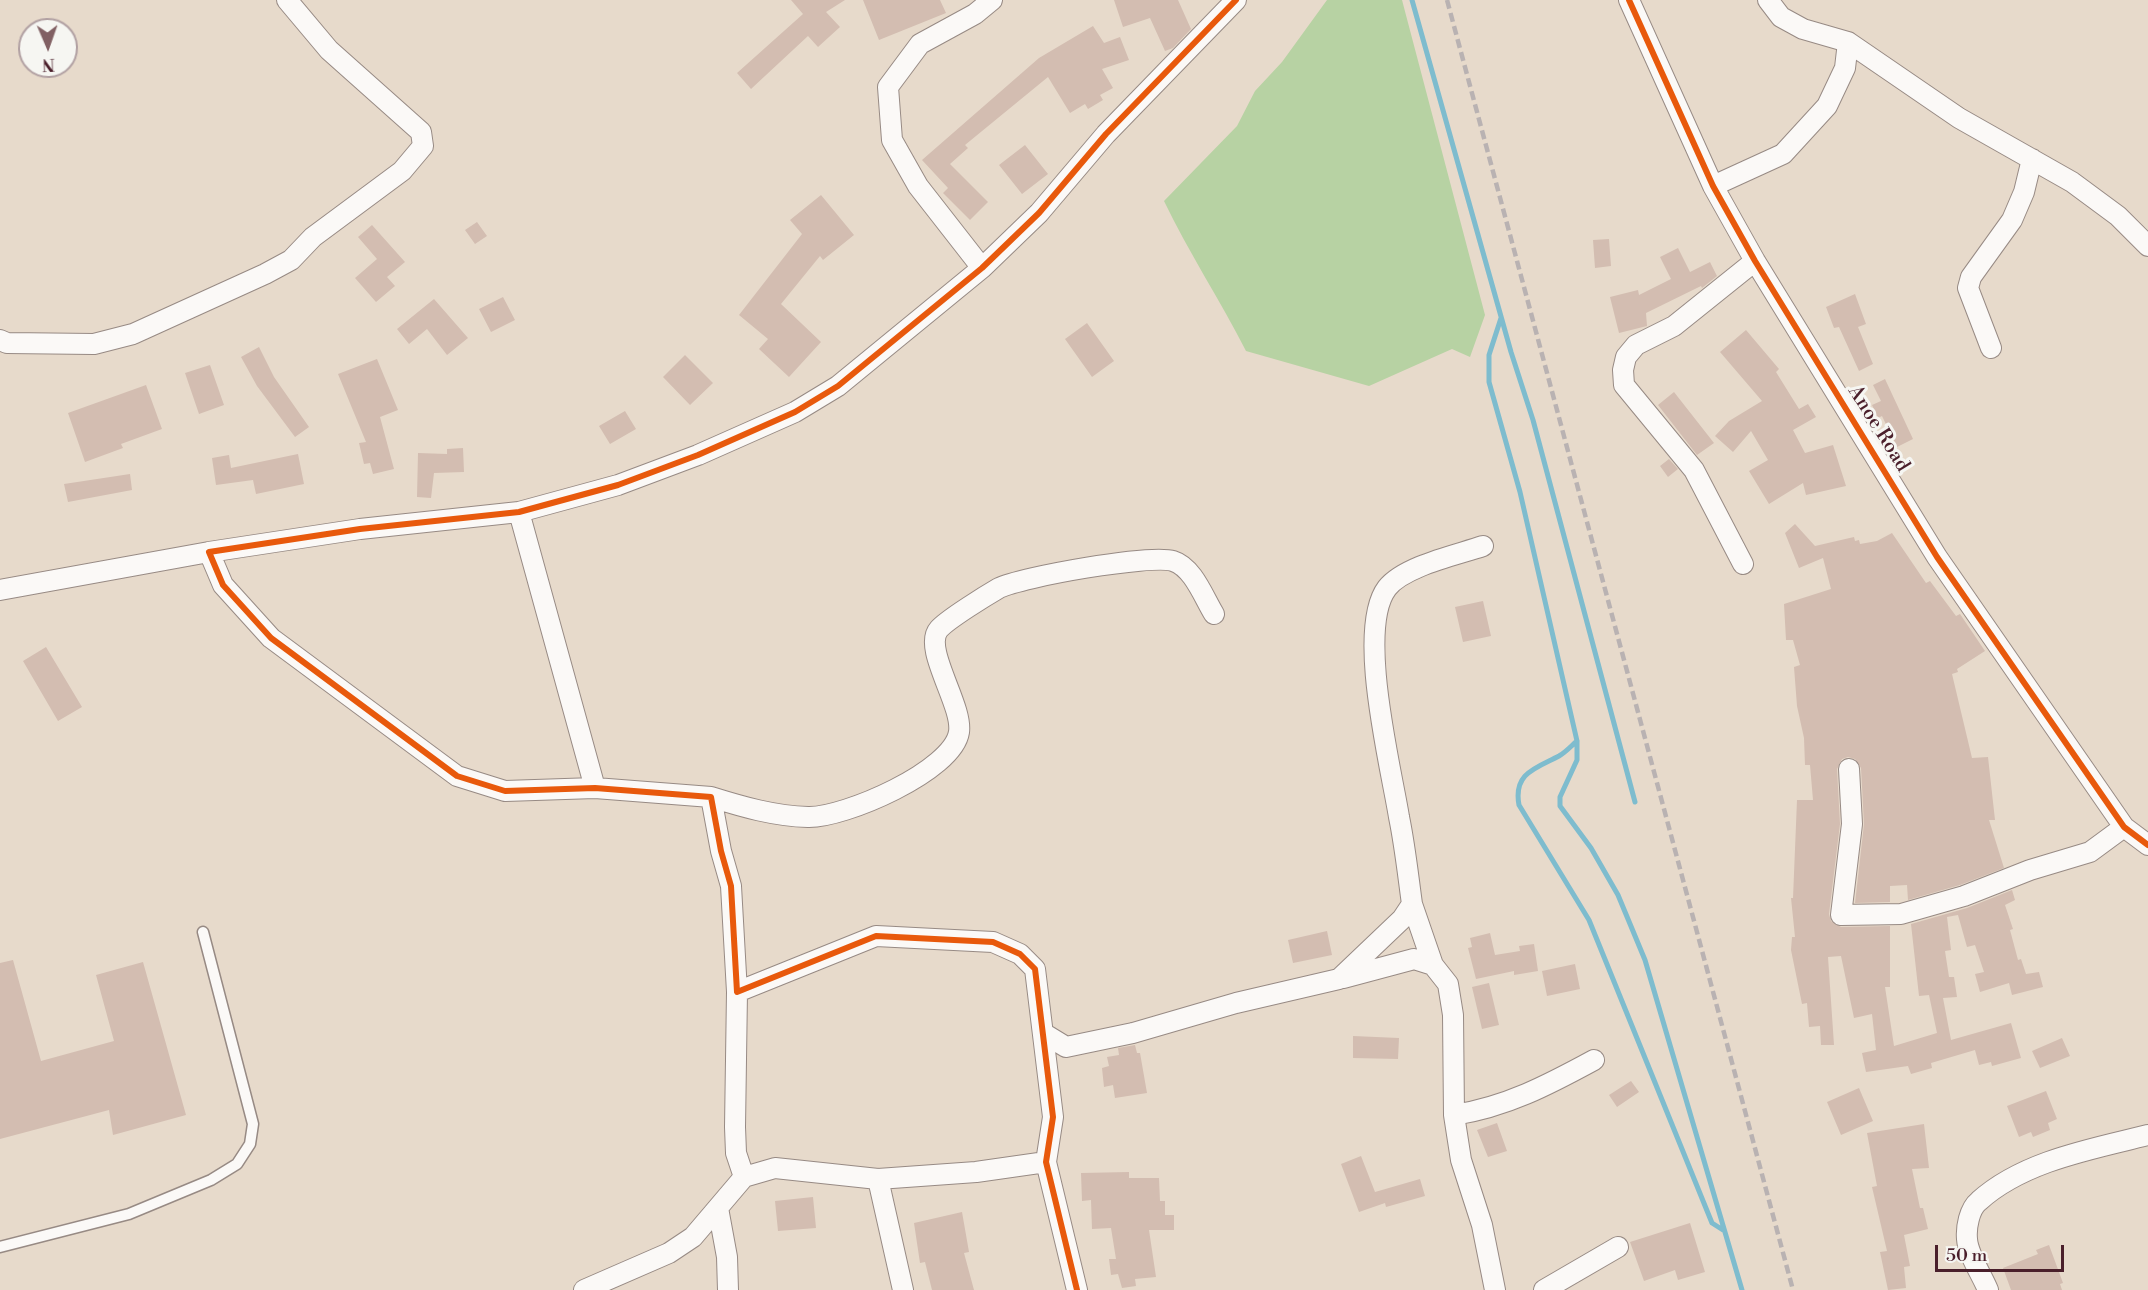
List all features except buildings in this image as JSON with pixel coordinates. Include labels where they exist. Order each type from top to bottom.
[{"type":"street","points":[[0,340],[7,343],[94,344],[133,334],[291,260],[313,237],[402,171],[423,146],[421,132],[329,50],[287,0]]},
{"type":"street","points":[[982,268],[918,186],[892,140],[888,87],[920,44],[975,14],[992,0]]},
{"type":"street","points":[[0,590],[209,552],[360,529],[519,512],[618,485],[698,455],[795,412],[838,386],[982,268],[1039,213],[1106,134],[1236,0]]},
{"type":"street","name":"Anoe Road","points":[[1629,0],[1713,186],[1755,261],[1937,557],[2124,827],[2148,845]]},
{"type":"street","points":[[1768,0],[1781,17],[1795,25],[1848,42],[1959,118],[2090,195],[2118,216],[2148,246]]},
{"type":"street","points":[[1713,186],[1783,154],[1791,146],[1827,106],[1845,68],[1848,42]]},
{"type":"street","points":[[1991,348],[1968,288],[1971,277],[2012,220],[2024,192],[2032,159]]},
{"type":"street","points":[[1743,564],[1694,470],[1624,385],[1623,370],[1626,357],[1636,345],[1674,326],[1755,261]]},
{"type":"street","points":[[519,512],[595,788]]},
{"type":"street","points":[[1483,546],[1403,574],[1387,588],[1380,604],[1374,650],[1379,707],[1412,904],[1433,965],[1448,984],[1453,1015],[1454,1115],[1461,1160],[1482,1225],[1495,1290]]},
{"type":"street","points":[[209,552],[223,585],[270,638],[457,776],[505,791],[595,788],[711,797],[755,811],[810,817],[843,812],[932,769],[956,745],[960,730],[957,707],[934,642],[938,629],[1001,587],[1064,571],[1136,561],[1174,561],[1190,574],[1214,614]]},
{"type":"street","points":[[1849,769],[1852,824],[1841,915],[1900,914],[1965,896],[2030,870],[2090,852],[2124,827]]},
{"type":"street","points":[[711,797],[721,851],[731,886],[737,992],[736,1153],[744,1177]]},
{"type":"street","points":[[1339,979],[1402,919],[1412,904]]},
{"type":"street","points":[[737,992],[876,936],[993,942],[1020,954],[1035,969],[1053,1117],[1046,1162],[1077,1290]]},
{"type":"street","points":[[1043,1033],[1066,1047],[1133,1034],[1236,1003],[1414,959],[1433,965]]},
{"type":"street","points":[[1454,1115],[1482,1111],[1528,1095],[1594,1060]]},
{"type":"street","points":[[1988,1290],[1966,1242],[1968,1222],[1977,1202],[2018,1175],[2082,1151],[2148,1135]]},
{"type":"street","points":[[584,1290],[669,1253],[693,1238],[744,1177],[775,1168],[878,1179],[976,1172],[1046,1162]]},
{"type":"street","points":[[878,1179],[903,1290]]},
{"type":"street","points":[[718,1208],[726,1257],[728,1290]]},
{"type":"street","points":[[1544,1290],[1618,1247]]},
{"type":"lane","points":[[0,1247],[129,1214],[212,1180],[237,1164],[250,1144],[253,1124],[203,932]]},
{"type":"green space","points":[[1327,0],[1402,0],[1485,315],[1470,357],[1452,349],[1369,386],[1246,351],[1164,201],[1237,126],[1255,91],[1282,62]]},
{"type":"waterway","points":[[1412,0],[1511,352],[1533,420],[1635,802]]},
{"type":"waterway","points":[[1501,318],[1489,355],[1489,382],[1520,492],[1577,741],[1577,760],[1560,797],[1560,806],[1591,848],[1618,895],[1645,960],[1742,1290]]},
{"type":"waterway","points":[[1577,741],[1562,754],[1528,773],[1519,786],[1519,805],[1589,920],[1712,1223],[1723,1230]]},
{"type":"railway","points":[[1447,0],[1793,1290]]},
{"type":"cycle path","points":[[1077,1290],[1046,1162],[1053,1117],[1035,969],[1020,954],[993,942],[876,936],[737,992],[731,886],[721,851],[711,797],[595,788],[505,791],[457,776],[271,638],[223,585],[209,552],[360,529],[519,512],[618,485],[698,455],[795,412],[838,386],[982,268],[1039,213],[1106,134],[1236,0]]},
{"type":"cycle path","points":[[1629,0],[1713,186],[1755,261],[1937,557],[2124,827],[2148,845]]}]
